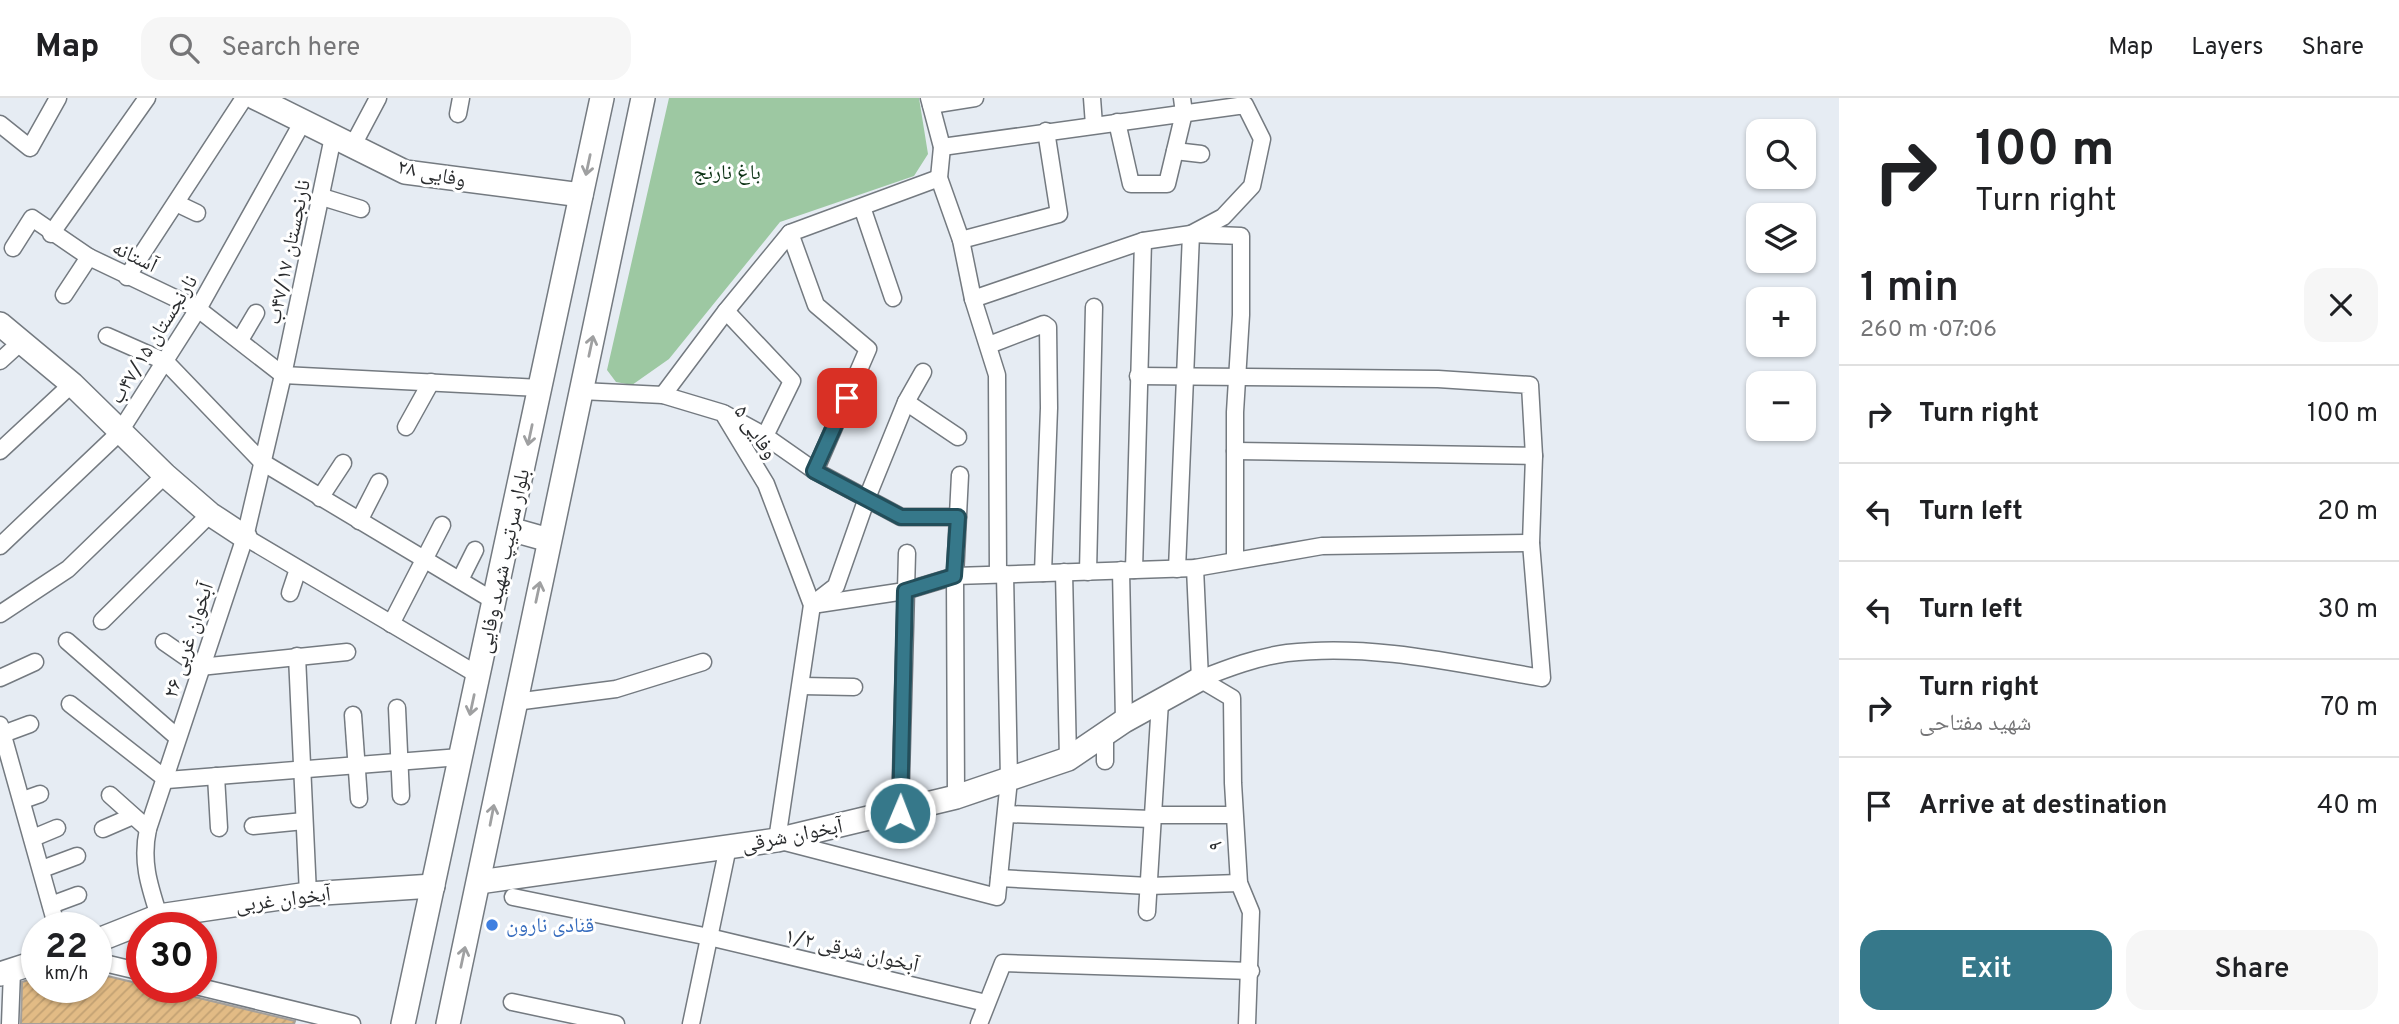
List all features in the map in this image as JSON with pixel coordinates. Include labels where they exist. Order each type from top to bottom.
[{"type":"main road","name":"وفایی ۲۸","points":[[256,98],[405,172],[581,195]]},
{"type":"main road","name":"بلوار سرتیپ شهید وفایی","points":[[403,1024],[602,98]]},
{"type":"main road","name":"بلوار سرتیپ شهید وفایی","points":[[448,1024],[643,98]]},
{"type":"main road","points":[[0,324],[72,383],[119,433],[165,475],[210,514],[245,537]]},
{"type":"main road","points":[[510,529],[549,540]]},
{"type":"main road","name":"آبخوان شرقی","points":[[479,882],[777,840],[900,813],[1068,759],[1115,727],[1200,679]]},
{"type":"main road","name":"آبخوان غربی","points":[[186,912],[309,894],[433,886]]},
{"type":"street","points":[[0,124],[30,148],[58,98]]},
{"type":"street","points":[[51,234],[148,98]]},
{"type":"street","points":[[127,277],[244,98]]},
{"type":"street","name":"نارنجستان ۴۷/۱۷ب","points":[[283,375],[322,197],[343,142],[378,98]]},
{"type":"street","points":[[923,372],[906,402],[867,498],[836,586],[812,605],[777,840],[997,897],[1009,780],[997,375],[972,299],[961,240],[939,177],[942,147],[930,102],[975,98]]},
{"type":"street","points":[[1092,98],[1094,125]]},
{"type":"street","points":[[942,147],[1117,122],[1183,105],[1245,105],[1262,139],[1252,186],[1223,217],[1191,234]]},
{"type":"street","points":[[1117,122],[1131,184],[1167,184],[1183,105]]},
{"type":"street","name":"نارنجستان ۴۷/۱۵ب","points":[[0,546],[119,433],[198,309],[302,123]]},
{"type":"street","points":[[961,240],[1059,214],[1046,131]]},
{"type":"street","points":[[1175,151],[1202,154]]},
{"type":"street","points":[[663,395],[726,311],[790,233],[939,177]]},
{"type":"street","points":[[322,197],[361,208]]},
{"type":"street","points":[[176,203],[197,213]]},
{"type":"street","points":[[862,207],[892,298]]},
{"type":"street","name":"آستانه","points":[[13,248],[32,218],[51,234],[89,257],[198,309],[283,375]]},
{"type":"street","points":[[790,233],[816,305],[868,349],[814,471]]},
{"type":"street","points":[[1177,569],[1191,234]]},
{"type":"street","points":[[972,299],[1143,241],[1191,234],[1241,236],[1235,560]]},
{"type":"street","points":[[1105,761],[1115,727],[1127,570],[1143,241]]},
{"type":"street","points":[[64,295],[89,257]]},
{"type":"street","points":[[1088,572],[1094,307]]},
{"type":"street","points":[[726,311],[792,381],[765,436]]},
{"type":"street","points":[[240,340],[256,313]]},
{"type":"street","points":[[989,345],[1044,324],[1048,327],[1049,408],[1043,573]]},
{"type":"street","points":[[107,336],[166,362],[262,462],[494,601]]},
{"type":"street","points":[[0,362],[22,341]]},
{"type":"street","points":[[283,375],[540,388]]},
{"type":"street","name":"آبخوان غربی ۲۶","points":[[158,912],[146,875],[144,850],[148,829],[167,780],[177,737],[245,537],[283,375]]},
{"type":"street","points":[[1138,376],[1438,379],[1530,385],[1534,456],[1531,544],[1542,678],[1377,652],[1332,651],[1286,653],[1234,666],[1200,679],[1195,568]]},
{"type":"street","points":[[406,427],[431,382]]},
{"type":"street","points":[[0,451],[72,383]]},
{"type":"street","name":"وفایی ۵","points":[[581,391],[663,395],[723,413],[766,484],[812,605]]},
{"type":"street","points":[[906,402],[958,438]]},
{"type":"street","points":[[723,413],[765,436],[814,471],[901,517],[958,517]]},
{"type":"street","points":[[1235,452],[1534,456]]},
{"type":"street","points":[[320,498],[343,463]]},
{"type":"street","points":[[0,614],[68,569],[165,475]]},
{"type":"street","points":[[956,797],[954,576],[960,475]]},
{"type":"street","points":[[359,521],[379,482]]},
{"type":"street","points":[[102,621],[210,514]]},
{"type":"street","points":[[391,624],[442,525]]},
{"type":"street","points":[[245,537],[478,675]]},
{"type":"street","points":[[812,605],[905,591],[954,576],[1195,568],[1322,545],[1531,544]]},
{"type":"street","points":[[460,580],[475,550]]},
{"type":"street","points":[[900,813],[907,553]]},
{"type":"street","points":[[290,593],[298,569]]},
{"type":"street","points":[[1064,572],[1068,759]]},
{"type":"street","points":[[67,642],[177,737]]},
{"type":"street","points":[[164,642],[200,667],[347,652]]},
{"type":"street","points":[[297,656],[309,894]]},
{"type":"street","points":[[0,678],[35,662]]},
{"type":"street","points":[[515,702],[616,689],[703,662]]},
{"type":"street","name":"۹","points":[[1200,679],[1232,698],[1234,815],[1239,883],[1251,912],[1251,971],[1247,1024]]},
{"type":"street","points":[[802,686],[854,687]]},
{"type":"street","points":[[1147,912],[1160,702]]},
{"type":"street","points":[[71,704],[167,780],[460,757]]},
{"type":"street","points":[[397,708],[401,796]]},
{"type":"street","points":[[353,715],[359,799]]},
{"type":"street","points":[[30,724],[1,729],[53,912]]},
{"type":"street","points":[[216,776],[219,828]]},
{"type":"street","points":[[23,800],[40,794]]},
{"type":"street","points":[[110,795],[148,829]]},
{"type":"street","points":[[1006,814],[1153,817],[1234,815]]},
{"type":"street","points":[[103,829],[133,816]]},
{"type":"street","points":[[253,826],[304,821]]},
{"type":"street","points":[[33,838],[57,828]]},
{"type":"street","points":[[691,1024],[728,847]]},
{"type":"street","points":[[42,869],[76,856]]},
{"type":"street","points":[[999,878],[1149,886],[1239,883]]},
{"type":"street","points":[[51,905],[78,895]]},
{"type":"street","name":"آبخوان شرقی ۱/۲","points":[[513,897],[709,937],[986,1003]]},
{"type":"street","points":[[979,1024],[1003,963],[1251,971]]},
{"type":"street","points":[[6,973],[10,1024]]},
{"type":"street","points":[[217,991],[352,1024]]},
{"type":"street","points":[[512,1002],[616,1024]]},
{"type":"green space","name":"باغ نارنج","points":[[669,98],[919,98],[928,154],[914,176],[780,222],[669,359],[632,385],[616,382],[607,370]]},
{"type":"building","points":[[112,977],[126,980],[126,1003],[217,1002],[295,1021],[294,1024],[21,1024],[22,1003],[112,1003]]},
{"type":"place","name":"قنادی نارون","points":[[492,925]]},
{"type":"route","points":[[847,398],[814,471],[901,517],[958,517],[954,576],[905,591],[900,813]]}]
